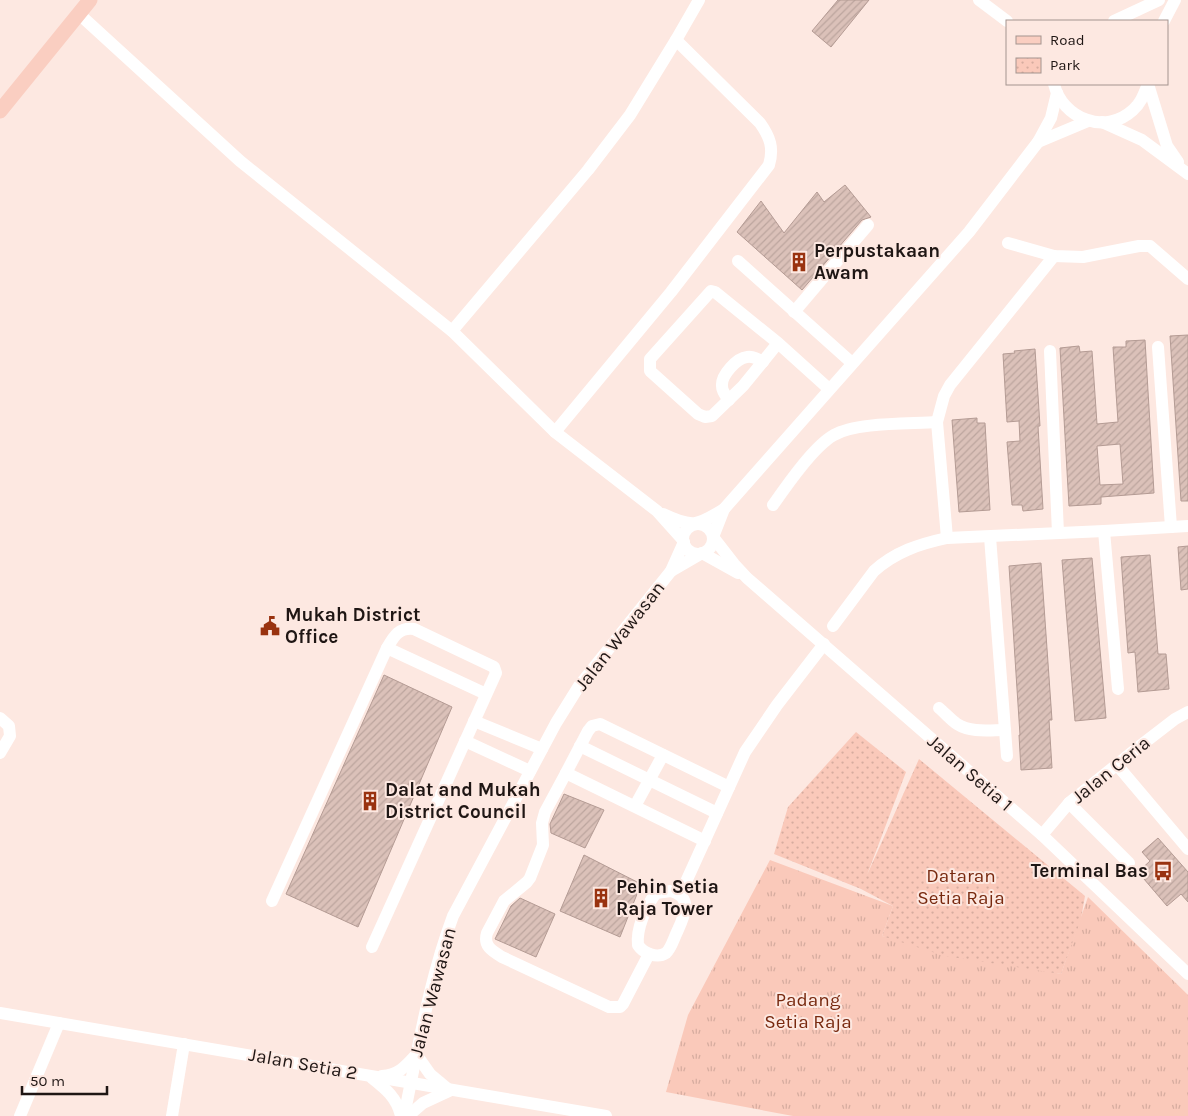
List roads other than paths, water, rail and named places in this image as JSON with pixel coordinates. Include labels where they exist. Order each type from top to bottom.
[{"type":"main road","points":[[0,111],[90,0]]},
{"type":"street","points":[[452,331],[630,115],[698,0]]},
{"type":"street","points":[[979,0],[1006,20]]},
{"type":"street","points":[[1116,20],[1160,0]]},
{"type":"street","points":[[1165,20],[1175,0]]},
{"type":"street","points":[[78,13],[240,161],[452,331],[555,432],[657,511],[683,541],[688,550],[702,554],[710,547],[724,508]]},
{"type":"street","points":[[555,432],[671,292],[770,165],[772,144],[760,123],[676,40]]},
{"type":"street","points":[[1055,88],[1069,110],[1078,117],[1088,121],[1102,122],[1118,119],[1132,111],[1142,98],[1148,85]]},
{"type":"street","points":[[1148,85],[1167,146],[1187,173]]},
{"type":"street","points":[[683,541],[687,529],[724,508],[969,232],[1038,142],[1051,118],[1055,88]]},
{"type":"street","points":[[1038,142],[1088,121]]},
{"type":"street","points":[[1102,122],[1142,140],[1187,173]]},
{"type":"street","points":[[794,312],[868,224]]},
{"type":"street","points":[[1008,243],[1054,256],[1082,257],[1139,246],[1150,246],[1188,279]]},
{"type":"street","points":[[947,538],[937,422],[944,396],[950,385],[1054,256]]},
{"type":"street","points":[[738,260],[852,363]]},
{"type":"street","points":[[778,343],[729,400],[712,416],[705,417],[698,414],[650,371],[650,359],[711,291],[715,292],[778,343],[829,389]]},
{"type":"street","points":[[1158,347],[1170,526]]},
{"type":"street","points":[[1050,352],[1058,533]]},
{"type":"street","points":[[729,400],[721,384],[727,372],[739,360],[746,357],[750,356],[763,362]]},
{"type":"street","points":[[773,505],[795,474],[824,442],[841,431],[863,427],[937,422]]},
{"type":"street","points":[[657,511],[670,517],[704,525],[713,537]]},
{"type":"street","points":[[833,626],[874,571],[896,554],[920,545],[947,538],[1188,526]]},
{"type":"street","points":[[1104,531],[1118,689]]},
{"type":"street","name":"Jalan Setia 1","points":[[713,537],[747,578],[1042,835],[1186,968]]},
{"type":"street","points":[[990,537],[1007,756]]},
{"type":"street","name":"Jalan Wawasan","points":[[402,1116],[441,948],[453,916],[556,723],[579,686],[671,571],[683,541]]},
{"type":"street","name":"Jalan Setia 1","points":[[702,554],[747,578]]},
{"type":"street","name":"Jalan Wawasan","points":[[671,571],[702,554]]},
{"type":"street","points":[[272,901],[387,648],[400,630],[407,628],[423,633],[494,667],[496,673],[372,947]]},
{"type":"street","points":[[680,895],[745,752],[755,735],[824,644]]},
{"type":"street","points":[[387,648],[486,694]]},
{"type":"street","points":[[939,708],[957,724],[967,728],[1005,730]]},
{"type":"street","name":"Jalan Ceria","points":[[1042,835],[1069,803],[1175,719],[1188,712]]},
{"type":"street","points":[[0,718],[9,726],[10,736],[0,753]]},
{"type":"street","points":[[474,721],[542,749]]},
{"type":"street","points":[[649,954],[624,1004],[615,1008],[502,957],[486,945],[485,939],[504,901],[530,878],[543,845],[542,823],[545,812],[592,726],[600,724],[729,787]]},
{"type":"street","points":[[465,740],[530,772]]},
{"type":"street","points":[[580,746],[717,813]]},
{"type":"street","points":[[635,806],[663,755]]},
{"type":"street","points":[[1117,765],[1188,849]]},
{"type":"street","points":[[566,773],[705,842]]},
{"type":"street","points":[[1069,803],[1129,863]]},
{"type":"street","points":[[666,891],[676,892],[680,895],[684,900],[686,909],[671,944],[665,954],[649,954],[640,948],[637,940],[640,927],[652,899],[656,894],[666,891]]},
{"type":"street","name":"Jalan Setia 2","points":[[0,1013],[606,1116]]},
{"type":"street","points":[[20,1116],[60,1023]]},
{"type":"street","points":[[172,1116],[184,1044]]},
{"type":"street","points":[[370,1076],[388,1075],[400,1071],[416,1054],[430,1074],[451,1090],[423,1103],[408,1116]]},
{"type":"street","points":[[370,1076],[393,1096],[402,1116]]},
{"type":"place","name":"Perpustakaan Awam","points":[[799,262]]},
{"type":"place","name":"Mukah District Office","points":[[270,626]]},
{"type":"place","name":"Dalat and Mukah District Council","points":[[370,801]]},
{"type":"place","name":"Terminal Bas","points":[[1163,871]]},
{"type":"place","name":"Pehin Setia Raja Tower","points":[[601,898]]},
{"type":"park label","name":"Dataran Setia Raja","points":[[961,887]]},
{"type":"park label","name":"Padang Setia Raja","points":[[808,1011]]}]
